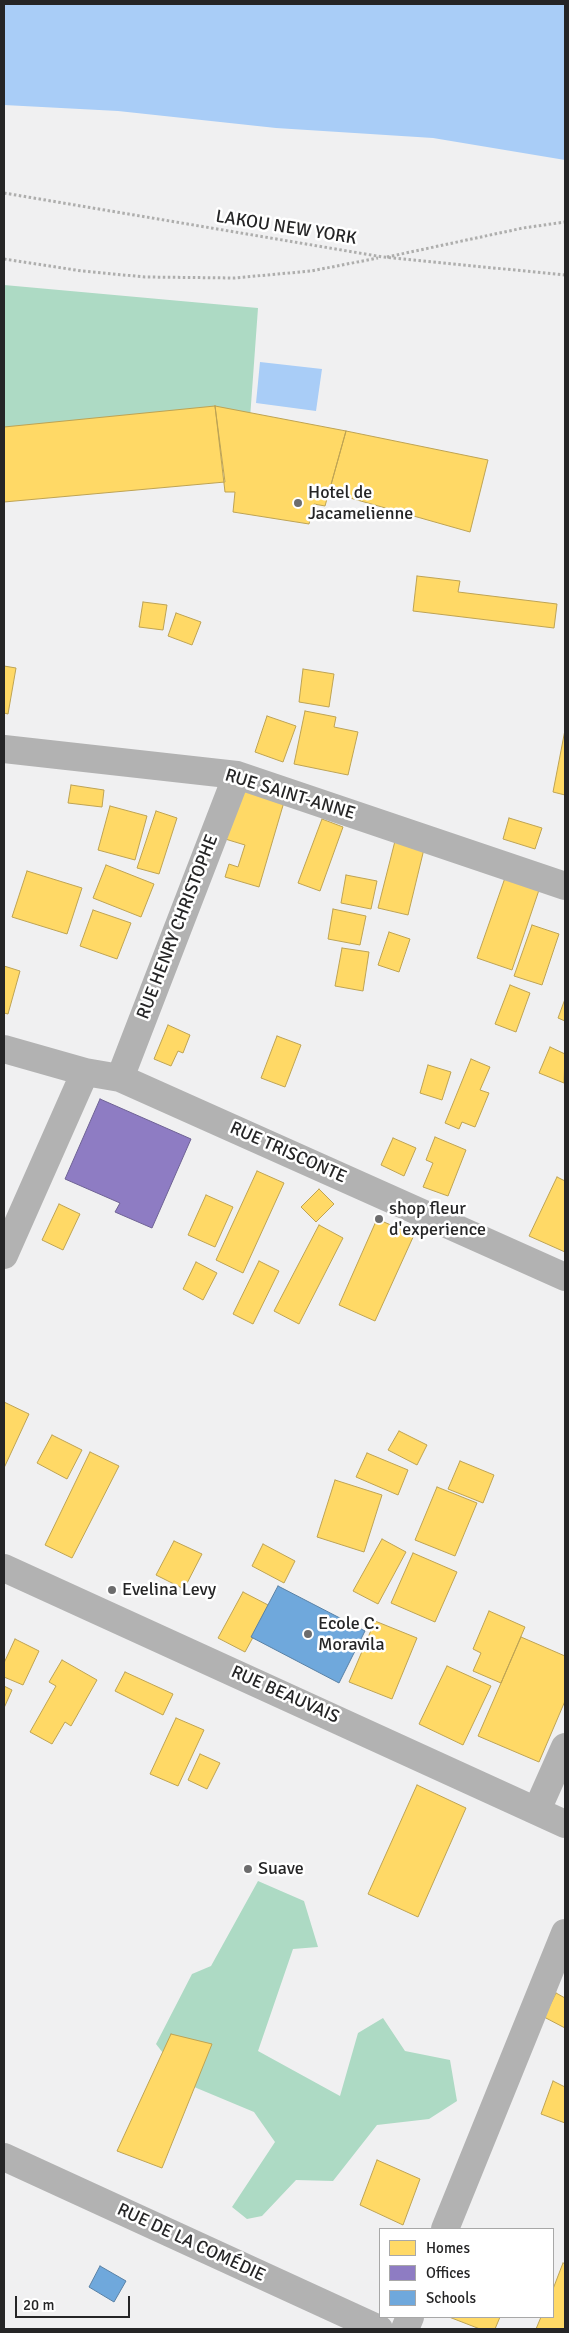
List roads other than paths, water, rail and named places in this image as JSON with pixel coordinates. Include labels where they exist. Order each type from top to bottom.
[{"type":"street","name":"RUE SAINT-ANNE","points":[[4,750],[237,775],[565,886]]},
{"type":"street","name":"RUE HENRY CHRISTOPHE","points":[[120,1078],[237,775]]},
{"type":"street","name":"RUE TRISCONTE","points":[[4,1050],[85,1072],[120,1078],[565,1277]]},
{"type":"street","points":[[4,1255],[85,1072]]},
{"type":"street","name":"RUE BEAUVAIS","points":[[4,1568],[565,1824]]},
{"type":"street","points":[[537,1810],[565,1747]]},
{"type":"street","points":[[445,2228],[565,1933]]},
{"type":"street","name":"RUE DE LA COMÉDIE","points":[[4,2157],[379,2329]]},
{"type":"water","points":[[4,4],[565,4],[565,160],[433,138],[276,128],[118,111],[4,105]]},
{"type":"water","points":[[260,362],[322,369],[316,411],[256,403]]},
{"type":"place","name":"Hotel de Jacamelienne","points":[[298,503]]},
{"type":"place","name":"shop fleur d'experience","points":[[379,1219]]},
{"type":"place","name":"Evelina Levy","points":[[112,1590]]},
{"type":"place","name":"Ecole C. Moravila","points":[[308,1634]]},
{"type":"place","name":"Suave","points":[[248,1869]]}]
